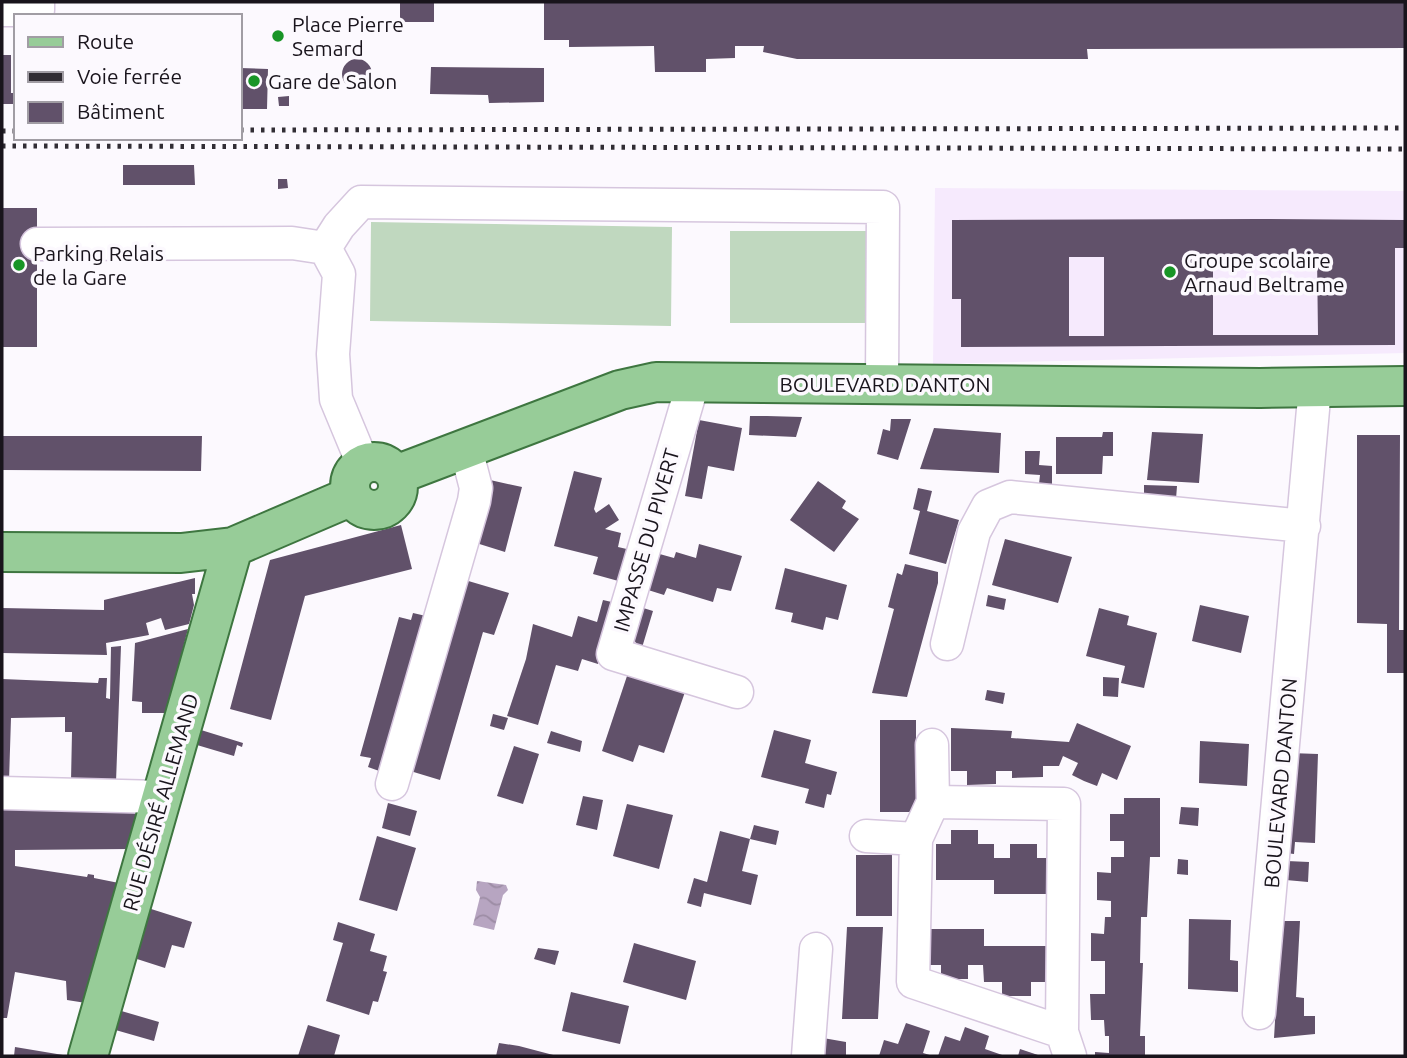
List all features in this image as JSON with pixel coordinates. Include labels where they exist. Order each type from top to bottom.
[{"type":"main road","name":"BOULEVARD DANTON","points":[[2,552],[181,552],[233,547],[370,478],[466,449],[620,390],[656,382],[1405,386]]},
{"type":"main road","name":"RUE DÉSIRÉ ALLEMAND","points":[[88,1056],[233,547]]},
{"type":"street","points":[[2,10],[38,10],[38,2]]},
{"type":"street","points":[[325,248],[339,226],[361,202],[884,208],[882,383]]},
{"type":"street","points":[[37,244],[292,243],[325,248]]},
{"type":"street","points":[[325,248],[339,274],[333,354],[336,399],[370,478]]},
{"type":"street","name":"IMPASSE DU PIVERT","points":[[692,383],[613,654],[737,692]]},
{"type":"street","name":"BOULEVARD DANTON","points":[[1259,1013],[1315,387]]},
{"type":"street","points":[[392,785],[474,501],[476,488],[466,449]]},
{"type":"street","points":[[947,644],[974,532],[988,506],[1010,497],[1304,526]]},
{"type":"street","points":[[932,745],[933,802],[916,839],[913,982],[1066,1044],[1064,804],[933,802]]},
{"type":"street","points":[[2,793],[161,797]]},
{"type":"street","points":[[866,836],[916,839]]},
{"type":"street","points":[[808,1056],[816,950]]},
{"type":"shaded area","name":"Groupe scolaire Arnaud Beltrame","points":[[935,188],[1405,191],[1405,353],[933,364]]},
{"type":"green space","points":[[371,222],[672,227],[671,326],[370,321]]},
{"type":"green space","points":[[730,231],[878,231],[878,323],[730,323]]},
{"type":"water","points":[[477,881],[506,885],[508,890],[503,895],[494,930],[473,925],[480,897],[476,890]]},
{"type":"building","points":[[400,2],[434,2],[434,22],[400,22]]},
{"type":"building","points":[[544,2],[1405,2],[1405,48],[1087,49],[1088,59],[797,59],[763,52],[764,46],[735,46],[735,58],[706,59],[706,72],[655,72],[654,46],[569,47],[569,40],[544,40]]},
{"type":"building","points":[[2,55],[11,55],[11,93],[14,93],[14,104],[2,104]]},
{"type":"building","points":[[357,59],[368,63],[372,74],[368,85],[357,89],[346,85],[342,74],[346,63]]},
{"type":"building","points":[[431,67],[544,68],[544,102],[489,103],[488,95],[430,94]]},
{"type":"building","name":"Gare de Salon","points":[[242,68],[268,69],[267,109],[242,109]]},
{"type":"building","points":[[289,96],[289,106],[279,106],[278,97]]},
{"type":"building","points":[[123,165],[194,165],[195,185],[123,185]]},
{"type":"building","points":[[278,179],[287,179],[288,188],[278,189]]},
{"type":"building","name":"Parking Relais de la Gare","points":[[2,208],[37,208],[37,347],[2,347]]},
{"type":"building","points":[[952,220],[1405,220],[1405,248],[1395,248],[1395,345],[961,347],[961,299],[952,299]],"holes":[[[1213,256],[1317,256],[1318,335],[1213,335]],[[1069,257],[1104,257],[1104,336],[1069,336]]]},
{"type":"building","points":[[750,416],[802,417],[796,437],[749,435]]},
{"type":"building","points":[[891,419],[911,419],[898,460],[877,454],[883,429],[890,431]]},
{"type":"building","points":[[699,420],[742,428],[734,471],[708,466],[702,499],[685,496]]},
{"type":"building","points":[[934,428],[1001,433],[999,473],[920,469]]},
{"type":"building","points":[[1103,432],[1113,432],[1113,456],[1103,456],[1102,474],[1056,474],[1056,437],[1102,437]]},
{"type":"building","points":[[1152,432],[1203,434],[1199,483],[1147,480]]},
{"type":"building","points":[[1357,435],[1400,435],[1399,630],[1405,630],[1405,673],[1387,673],[1387,624],[1357,623]]},
{"type":"building","points":[[2,436],[202,436],[201,471],[2,470]]},
{"type":"building","points":[[1025,451],[1040,451],[1039,465],[1052,466],[1052,486],[1039,484],[1040,475],[1025,474]]},
{"type":"building","points":[[574,471],[602,478],[594,509],[596,513],[609,504],[619,520],[605,529],[621,533],[618,547],[631,550],[622,582],[593,574],[598,557],[554,546]]},
{"type":"building","points":[[490,480],[522,487],[505,552],[473,542]]},
{"type":"building","points":[[818,481],[846,501],[842,508],[859,519],[834,552],[790,520]]},
{"type":"building","points":[[1144,485],[1177,486],[1176,499],[1144,495]]},
{"type":"building","points":[[918,488],[932,491],[927,511],[959,520],[946,564],[909,554],[920,511],[913,509]]},
{"type":"building","points":[[401,525],[412,569],[305,596],[271,720],[230,709],[270,560]]},
{"type":"building","points":[[1005,539],[1072,557],[1058,603],[992,585]]},
{"type":"building","points":[[699,544],[742,556],[731,591],[717,588],[713,602],[667,588],[664,595],[645,589],[656,553],[674,558],[676,552],[696,558]]},
{"type":"building","points":[[905,564],[938,572],[938,583],[907,697],[872,693],[894,609],[888,607],[897,573],[902,575]]},
{"type":"building","points":[[785,568],[847,585],[838,620],[826,617],[823,630],[791,622],[793,613],[775,609]]},
{"type":"building","points":[[195,578],[195,594],[192,594],[194,605],[189,624],[165,630],[161,618],[146,623],[149,635],[106,643],[107,655],[2,653],[2,608],[104,610],[104,600]]},
{"type":"building","points":[[465,580],[509,593],[494,635],[483,632],[440,780],[407,770]]},
{"type":"building","points":[[988,595],[1006,599],[1004,610],[986,606]]},
{"type":"building","points":[[603,600],[616,603],[598,664],[582,659],[578,671],[556,665],[538,725],[507,716],[526,659],[533,624],[572,637],[578,616],[597,622]]},
{"type":"building","points":[[1200,605],[1249,616],[1241,653],[1192,641]]},
{"type":"building","points":[[640,607],[653,611],[641,651],[631,635]]},
{"type":"building","points":[[1099,608],[1129,616],[1127,625],[1157,633],[1144,688],[1121,683],[1125,666],[1086,656]]},
{"type":"building","points":[[413,613],[426,616],[382,772],[368,767],[371,758],[360,756],[399,617],[411,620]]},
{"type":"building","points":[[188,629],[166,713],[142,713],[142,702],[132,701],[135,643]]},
{"type":"building","points":[[121,646],[116,782],[71,781],[72,732],[65,732],[65,717],[11,718],[9,781],[2,781],[2,679],[98,683],[99,678],[107,678],[106,698],[110,699],[111,647]]},
{"type":"building","points":[[629,670],[686,689],[664,753],[639,745],[633,762],[602,751]]},
{"type":"building","points":[[1103,677],[1119,678],[1118,697],[1103,696]]},
{"type":"building","points":[[987,690],[1005,693],[1003,704],[985,700]]},
{"type":"building","points":[[493,714],[508,718],[504,730],[490,726]]},
{"type":"building","points":[[880,720],[916,720],[916,812],[880,812]]},
{"type":"building","points":[[1077,723],[1131,746],[1117,780],[1102,773],[1097,786],[1084,781],[1072,775],[1078,763],[1063,756],[1059,766],[1043,766],[1043,777],[1012,778],[1012,771],[996,771],[996,784],[967,785],[967,771],[951,771],[951,728],[1012,731],[1011,738],[1069,742]]},
{"type":"building","points":[[201,730],[243,743],[242,747],[237,745],[234,756],[197,745]]},
{"type":"building","points":[[774,730],[811,740],[805,763],[837,772],[831,795],[827,794],[824,808],[805,803],[809,789],[761,777]]},
{"type":"building","points":[[551,731],[582,741],[580,752],[547,743]]},
{"type":"building","points":[[1200,741],[1249,744],[1247,786],[1199,783]]},
{"type":"building","points":[[514,746],[539,754],[523,804],[497,796]]},
{"type":"building","points":[[1290,753],[1318,754],[1315,843],[1295,842],[1294,854],[1286,853]]},
{"type":"building","points":[[583,796],[603,800],[597,830],[576,825]]},
{"type":"building","points":[[1124,798],[1160,798],[1160,857],[1150,857],[1147,917],[1141,917],[1140,963],[1143,963],[1140,1036],[1145,1036],[1145,1056],[1095,1056],[1095,1052],[1109,1053],[1109,1036],[1105,1036],[1104,1020],[1091,1020],[1090,994],[1105,994],[1105,961],[1091,961],[1091,933],[1104,934],[1105,917],[1111,917],[1111,901],[1097,900],[1097,872],[1111,873],[1111,857],[1124,857],[1124,841],[1110,841],[1110,814],[1124,814]]},
{"type":"building","points":[[388,803],[417,811],[410,836],[382,828]]},
{"type":"building","points":[[627,804],[673,815],[659,869],[613,856]]},
{"type":"building","points":[[1181,807],[1199,808],[1198,826],[1179,824]]},
{"type":"building","points":[[2,808],[139,809],[128,849],[15,850],[15,866],[87,877],[88,874],[94,875],[94,878],[119,883],[86,1003],[67,1000],[66,981],[15,972],[7,1018],[2,1018]]},
{"type":"building","points":[[754,825],[779,831],[776,845],[750,839]]},
{"type":"building","points":[[951,830],[978,830],[978,844],[994,844],[994,858],[1010,858],[1010,844],[1037,844],[1037,858],[1052,858],[1052,894],[994,894],[994,880],[936,880],[936,844],[951,844]]},
{"type":"building","points":[[720,831],[750,839],[742,871],[758,875],[751,905],[704,893],[701,907],[687,903],[694,878],[707,882]]},
{"type":"building","points":[[377,836],[416,848],[397,911],[359,900]]},
{"type":"building","points":[[856,855],[892,855],[892,916],[856,916]]},
{"type":"building","points":[[1178,859],[1188,860],[1188,875],[1177,874]]},
{"type":"building","points":[[1287,861],[1309,862],[1308,882],[1286,880]]},
{"type":"building","points":[[148,908],[192,922],[184,948],[172,945],[165,968],[137,959]]},
{"type":"building","points":[[1189,919],[1231,920],[1230,960],[1238,961],[1238,992],[1188,989]]},
{"type":"building","points":[[1281,921],[1300,921],[1296,997],[1304,998],[1304,1016],[1315,1016],[1315,1034],[1274,1038]]},
{"type":"building","points":[[338,922],[375,934],[370,951],[387,956],[383,971],[387,972],[378,1002],[373,1001],[369,1015],[326,1001],[343,943],[333,940]]},
{"type":"building","points":[[847,927],[883,927],[878,1019],[842,1019]]},
{"type":"building","points":[[925,929],[984,929],[984,946],[1047,946],[1047,982],[1031,982],[1031,996],[1002,996],[1002,982],[984,982],[983,965],[968,965],[968,979],[941,979],[941,965],[925,965]]},
{"type":"building","points":[[634,943],[696,961],[686,1000],[623,982]]},
{"type":"building","points":[[538,948],[559,951],[555,965],[534,959]]},
{"type":"building","points":[[571,992],[629,1006],[620,1044],[562,1031]]},
{"type":"building","points":[[118,1010],[159,1022],[154,1041],[112,1029]]},
{"type":"building","points":[[906,1023],[930,1031],[923,1053],[933,1056],[879,1056],[884,1040],[898,1044]]},
{"type":"building","points":[[308,1025],[340,1035],[334,1056],[298,1056]]},
{"type":"building","points":[[965,1027],[989,1036],[985,1049],[1005,1056],[938,1056],[945,1036],[960,1041]]},
{"type":"building","points":[[823,1038],[846,1042],[846,1056],[822,1056]]},
{"type":"building","points":[[499,1043],[519,1046],[557,1056],[496,1056]]},
{"type":"building","points":[[15,1047],[63,1055],[63,1056],[14,1056]]},
{"type":"building","points":[[1020,1049],[1041,1056],[1018,1056]]},
{"type":"railway","points":[[242,130],[1405,128]]},
{"type":"railway","points":[[2,131],[14,131]]},
{"type":"railway","points":[[2,146],[1405,149]]},
{"type":"place","name":"Place Pierre Semard","points":[[278,36]]},
{"type":"place","name":"Gare de Salon","points":[[254,81]]},
{"type":"place","name":"Parking Relais de la Gare","points":[[19,265]]},
{"type":"place","name":"Groupe scolaire Arnaud Beltrame","points":[[1170,272]]}]
